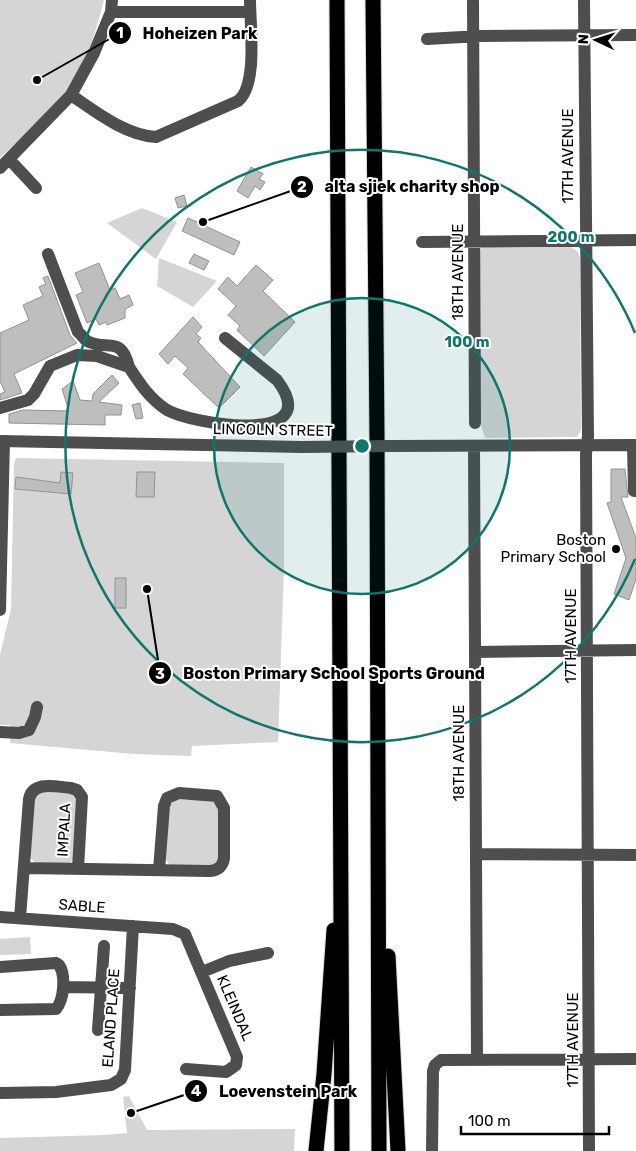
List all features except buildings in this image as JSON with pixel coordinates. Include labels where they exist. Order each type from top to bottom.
[{"type":"highway","points":[[338,0],[342,1151]]},
{"type":"highway","points":[[373,0],[377,437],[379,1151]]},
{"type":"highway","points":[[377,840],[381,860],[386,927],[398,1151]]},
{"type":"highway","points":[[316,1151],[328,1030],[332,940],[342,894]]},
{"type":"street","name":"18TH AVENUE","points":[[473,0],[475,423]]},
{"type":"street","name":"17TH AVENUE","points":[[584,0],[589,1151]]},
{"type":"street","points":[[36,188],[4,164],[72,95],[90,62],[111,6],[250,6],[250,80],[244,97],[238,102],[156,137],[124,127],[72,95]]},
{"type":"street","points":[[427,39],[636,35]]},
{"type":"street","points":[[422,242],[636,240]]},
{"type":"street","points":[[48,254],[78,332],[87,341],[122,349],[126,354],[129,367],[154,401],[177,414],[235,424],[272,424],[281,420],[287,413],[289,403],[283,387],[225,338]]},
{"type":"street","points":[[0,408],[28,400],[34,394],[50,366],[77,355],[97,356],[129,367]]},
{"type":"street","points":[[0,610],[2,441]]},
{"type":"street","name":"LINCOLN STREET","points":[[2,441],[302,447],[635,445]]},
{"type":"street","points":[[634,491],[635,445]]},
{"type":"street","name":"18TH AVENUE","points":[[474,446],[477,1059]]},
{"type":"street","points":[[475,652],[636,650]]},
{"type":"street","points":[[0,732],[23,733],[29,730],[37,707]]},
{"type":"street","name":"IMPALA","points":[[20,918],[30,795],[34,789],[43,786],[74,789],[82,797],[78,869]]},
{"type":"street","points":[[25,868],[213,871],[222,865],[224,858],[224,808],[217,796],[210,793],[176,793],[167,798],[164,806],[159,870]]},
{"type":"street","points":[[476,854],[636,855]]},
{"type":"street","name":"SABLE","points":[[0,917],[162,928]]},
{"type":"street","name":"ELAND PLACE","points":[[0,1093],[56,1092],[111,1085],[119,1082],[125,1070],[133,926]]},
{"type":"street","name":"KLEINDAL","points":[[162,928],[177,930],[184,934],[202,972],[237,1061],[233,1068],[226,1072],[186,1069]]},
{"type":"street","points":[[98,1030],[104,946]]},
{"type":"street","name":"KLEINDAL","points":[[202,972],[229,961],[268,953]]},
{"type":"street","points":[[0,967],[56,963],[62,971],[63,987],[60,1005],[56,1009],[0,1010]]},
{"type":"street","points":[[63,987],[130,988]]},
{"type":"street","points":[[432,1151],[433,1071],[437,1062],[445,1059],[636,1059]]},
{"type":"shaded area","points":[[0,0],[104,0],[88,53],[66,94],[0,158]]},
{"type":"shaded area","points":[[142,208],[177,222],[156,259],[107,223]]},
{"type":"shaded area","points":[[483,247],[571,247],[578,252],[580,259],[581,430],[577,437],[485,438],[480,422],[479,250]]},
{"type":"shaded area","points":[[159,258],[217,281],[193,307],[157,286]]},
{"type":"shaded area","points":[[16,458],[284,463],[284,568],[278,742],[192,746],[191,756],[134,754],[10,743],[11,725],[0,725],[0,655],[11,609],[14,464]]},
{"type":"shaded area","points":[[40,791],[70,792],[76,796],[73,860],[69,864],[34,862],[30,857],[33,798]]},
{"type":"shaded area","points":[[210,798],[219,804],[220,859],[215,865],[170,865],[165,859],[168,806],[172,800]]},
{"type":"shaded area","points":[[30,937],[31,954],[0,955],[0,939]]},
{"type":"shaded area","points":[[129,1096],[147,1130],[295,1129],[294,1151],[0,1151],[0,1138],[127,1133],[123,1097]]},
{"type":"place","name":"Hoheizen Park","points":[[37,80]]},
{"type":"place","name":"alta sjiek charity shop","points":[[203,222]]},
{"type":"place","name":"Boston Primary School","points":[[616,549]]},
{"type":"place","name":"Boston Primary School Sports Ground","points":[[147,589]]},
{"type":"place","name":"Loevenstein Park","points":[[131,1113]]}]
